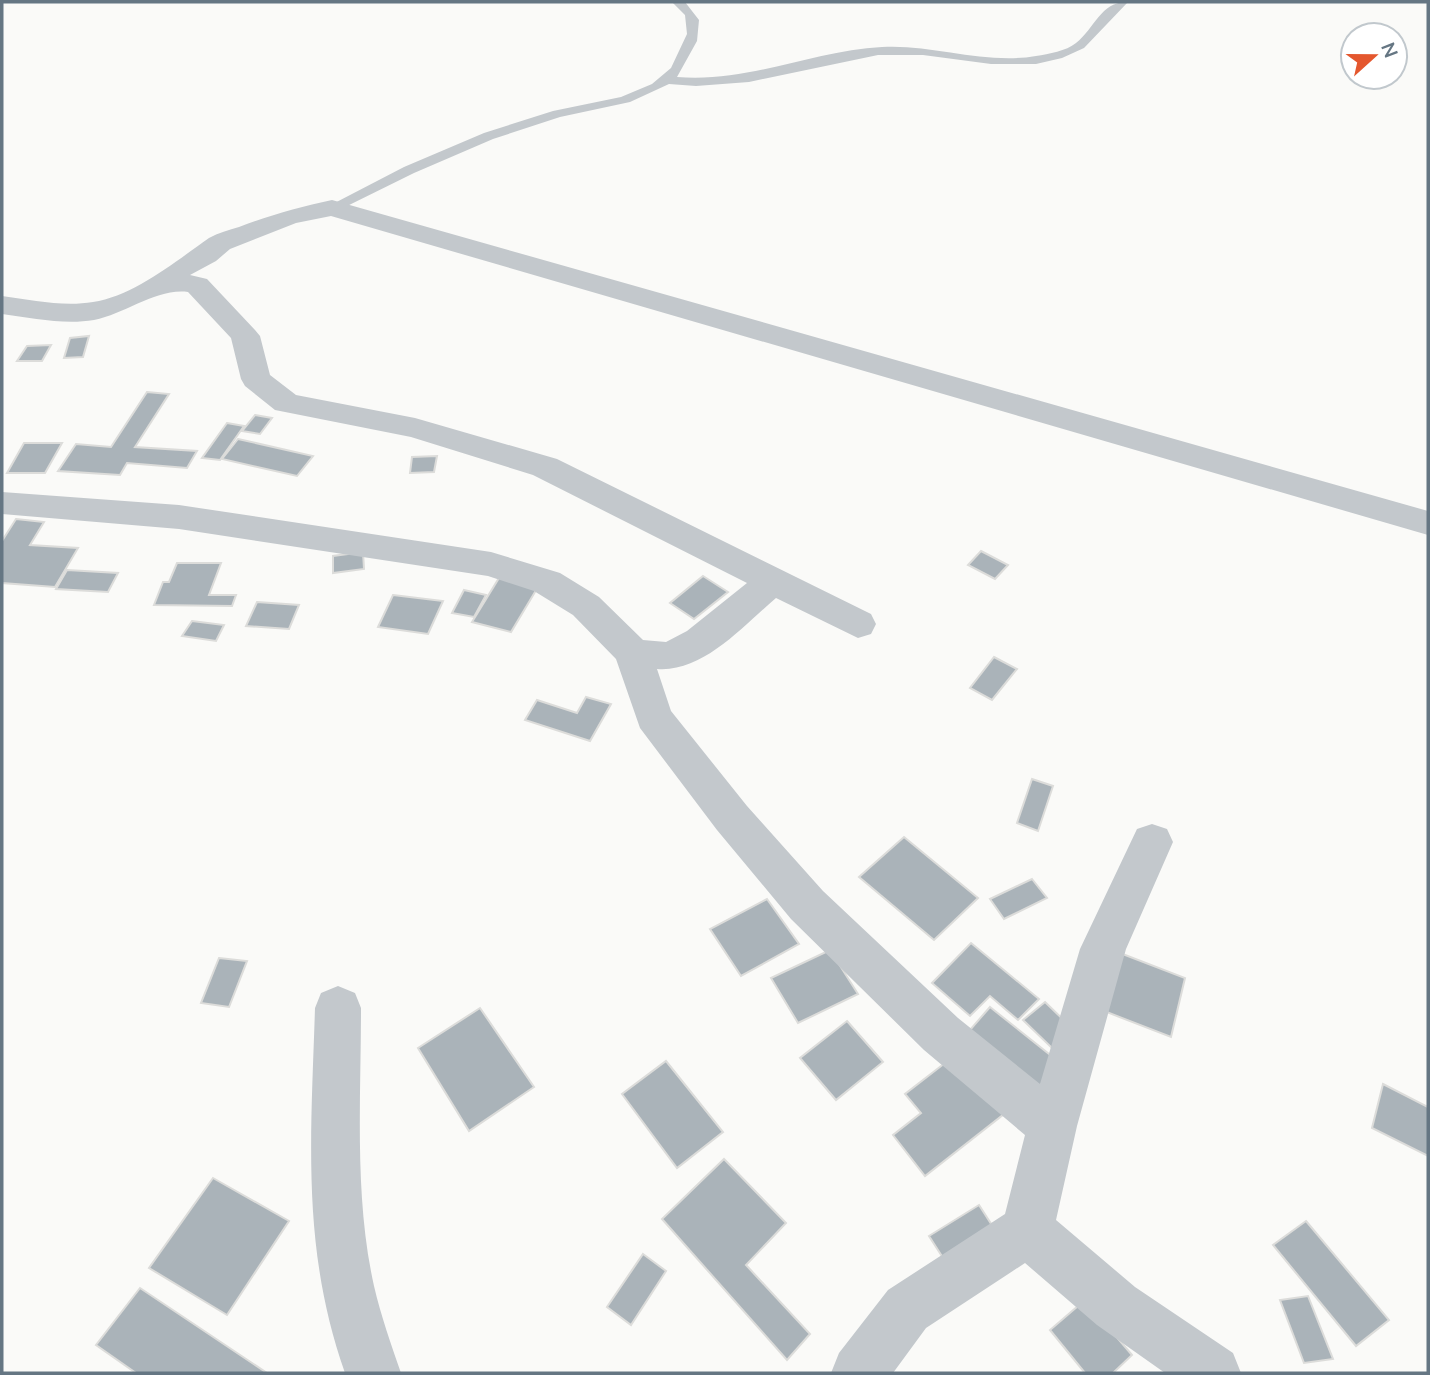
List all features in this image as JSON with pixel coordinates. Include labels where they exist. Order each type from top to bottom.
[{"type":"street","points":[[162,286],[175,272],[206,255],[220,243],[289,217],[332,208],[1428,523]]},
{"type":"street","points":[[2,305],[65,313],[96,311],[162,286],[186,282],[197,285],[245,336],[256,379],[286,403],[415,428],[545,467],[858,624]]},
{"type":"street","points":[[2,503],[179,517],[491,564],[547,582],[586,606],[633,653],[654,717],[732,818],[807,905],[941,1034],[1052,1126]]},
{"type":"street","points":[[633,653],[670,656],[700,641],[774,581]]},
{"type":"street","points":[[859,1373],[907,1309],[1027,1230],[1052,1126],[1103,949],[1152,842]]},
{"type":"street","points":[[338,1008],[336,1192],[347,1291],[363,1351],[373,1373]]},
{"type":"street","points":[[1027,1230],[1116,1306],[1213,1373]]},
{"type":"lane","points":[[332,208],[413,167],[484,139],[543,117],[608,104],[645,92],[668,79],[677,70],[696,28],[693,16],[678,2]]},
{"type":"lane","points":[[668,79],[688,83],[743,80],[878,51],[904,50],[1024,63],[1056,56],[1082,46],[1108,10],[1122,2]]},
{"type":"building","points":[[89,336],[83,357],[64,358],[70,338]]},
{"type":"building","points":[[51,345],[42,361],[17,361],[27,346]]},
{"type":"building","points":[[147,392],[169,394],[135,447],[197,451],[187,468],[127,463],[120,475],[58,471],[76,444],[111,447]]},
{"type":"building","points":[[255,415],[272,418],[260,434],[242,431]]},
{"type":"building","points":[[227,423],[244,426],[220,460],[202,458]]},
{"type":"building","points":[[238,439],[313,456],[297,476],[222,459]]},
{"type":"building","points":[[24,443],[62,443],[45,473],[7,473]]},
{"type":"building","points":[[437,456],[434,472],[410,473],[412,457]]},
{"type":"building","points":[[16,519],[44,522],[30,545],[78,548],[55,587],[2,583],[2,541]]},
{"type":"building","points":[[981,551],[1008,565],[995,579],[968,565]]},
{"type":"building","points":[[363,552],[364,569],[333,573],[333,556]]},
{"type":"building","points":[[177,563],[221,563],[209,595],[236,595],[232,606],[154,605],[163,582],[169,582]]},
{"type":"building","points":[[67,570],[118,573],[108,592],[56,589]]},
{"type":"building","points":[[703,576],[728,592],[694,619],[670,603]]},
{"type":"building","points":[[499,578],[538,587],[511,632],[472,622]]},
{"type":"building","points":[[464,590],[486,595],[474,617],[452,613]]},
{"type":"building","points":[[393,595],[443,601],[428,634],[378,627]]},
{"type":"building","points":[[257,602],[299,605],[289,629],[246,626]]},
{"type":"building","points":[[192,621],[224,625],[216,641],[182,636]]},
{"type":"building","points":[[994,657],[1017,669],[992,700],[970,688]]},
{"type":"building","points":[[586,697],[611,704],[590,741],[525,720],[537,700],[577,713]]},
{"type":"building","points":[[1032,779],[1053,786],[1038,831],[1017,823]]},
{"type":"building","points":[[904,837],[978,898],[934,940],[859,877]]},
{"type":"building","points":[[1032,879],[1047,898],[1004,919],[990,899]]},
{"type":"building","points":[[767,899],[799,944],[741,976],[710,929]]},
{"type":"building","points":[[971,943],[1039,999],[1018,1020],[990,996],[970,1016],[932,983]]},
{"type":"building","points":[[830,950],[858,994],[798,1023],[771,978]]},
{"type":"building","points":[[1120,953],[1185,978],[1171,1037],[1104,1011]]},
{"type":"building","points":[[219,958],[247,961],[229,1007],[201,1003]]},
{"type":"building","points":[[1045,1002],[1075,1031],[1054,1050],[1023,1020]]},
{"type":"building","points":[[990,1007],[1059,1062],[1039,1087],[969,1031]]},
{"type":"building","points":[[480,1008],[534,1087],[469,1131],[418,1048]]},
{"type":"building","points":[[847,1021],[883,1062],[836,1100],[800,1058]]},
{"type":"building","points":[[954,1056],[1004,1114],[925,1176],[893,1135],[921,1113],[905,1094]]},
{"type":"building","points":[[666,1061],[723,1132],[677,1168],[622,1094]]},
{"type":"building","points":[[1383,1084],[1428,1107],[1428,1156],[1372,1128]]},
{"type":"building","points":[[724,1159],[786,1223],[746,1265],[810,1334],[787,1360],[662,1219]]},
{"type":"building","points":[[213,1178],[289,1221],[227,1315],[149,1268]]},
{"type":"building","points":[[979,1205],[995,1230],[945,1261],[929,1236]]},
{"type":"building","points":[[1306,1221],[1389,1320],[1356,1346],[1273,1245]]},
{"type":"building","points":[[643,1254],[666,1271],[631,1325],[607,1307]]},
{"type":"building","points":[[140,1288],[267,1373],[136,1373],[96,1345]]},
{"type":"building","points":[[1308,1296],[1333,1359],[1304,1363],[1280,1300]]},
{"type":"building","points":[[1085,1300],[1132,1355],[1113,1373],[1085,1373],[1050,1330]]}]
